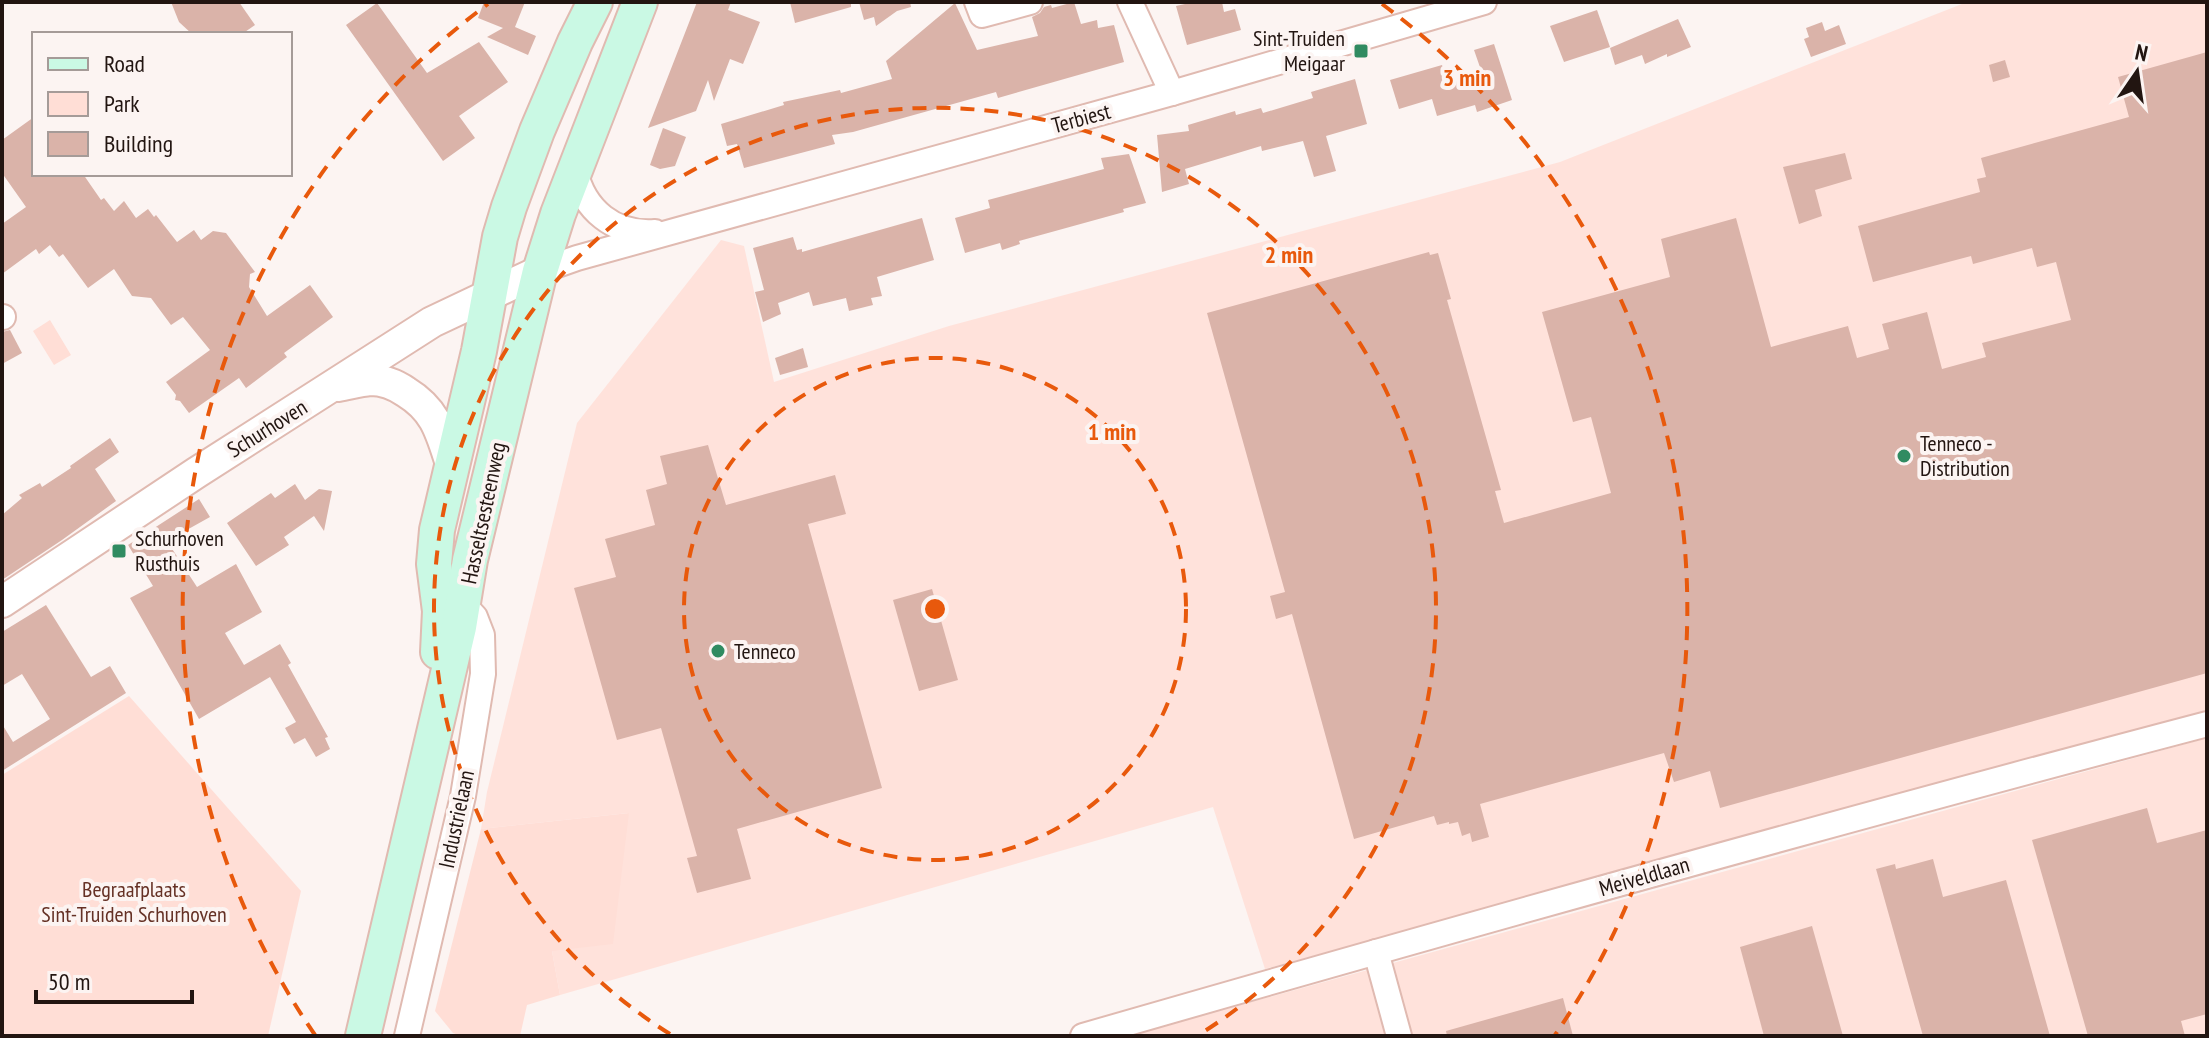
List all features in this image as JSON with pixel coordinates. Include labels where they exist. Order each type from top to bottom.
[{"type":"main road","name":"Hasseltsesteenweg","points":[[351,1036],[438,667],[440,611],[434,564],[438,523],[479,351],[500,237],[537,131],[595,2]]},
{"type":"main road","name":"Hasseltsesteenweg","points":[[363,1036],[463,604],[470,560],[540,271],[558,214],[640,2]]},
{"type":"street","points":[[977,2],[982,15],[1030,2]]},
{"type":"street","points":[[1130,2],[1172,93]]},
{"type":"street","name":"Terbiest","points":[[540,271],[1484,2]]},
{"type":"street","name":"Terbiest","points":[[575,171],[578,183],[593,209],[605,220],[634,232],[677,230]]},
{"type":"street","name":"Schurhoven","points":[[2,602],[432,322],[540,271]]},
{"type":"street","points":[[333,386],[370,380],[384,382],[410,394],[426,407],[435,420],[452,467]]},
{"type":"street","name":"Industrielaan","points":[[407,1036],[463,796],[483,674],[482,635],[475,617],[463,604]]},
{"type":"street","name":"Meiveldlaan","points":[[1083,1036],[1960,789],[2207,724]]},
{"type":"street","points":[[1376,952],[1399,1036]]},
{"type":"shaded area","points":[[1967,2],[2207,2],[2207,710],[1265,969],[1213,807],[560,995],[552,951],[629,813],[481,829],[487,792],[577,423],[721,240],[744,246],[774,382],[949,326],[1560,162]]},
{"type":"shaded area","points":[[2207,738],[2207,1036],[1126,1036],[1277,995]]},
{"type":"green space","points":[[50,320],[71,355],[54,365],[33,331]]},
{"type":"green space","name":"Begraafplaats Sint-Truiden Schurhoven","points":[[129,696],[301,891],[268,1036],[2,1036],[2,775]]},
{"type":"green space","points":[[629,813],[613,944],[552,951],[560,995],[527,1005],[520,1036],[461,1036],[453,1033],[435,1011],[481,829]]},
{"type":"building","points":[[171,2],[239,2],[255,25],[245,32],[190,32],[179,22]]},
{"type":"building","points":[[484,2],[525,2],[515,27],[536,36],[528,55],[487,37],[503,28],[478,18]]},
{"type":"building","points":[[697,2],[731,2],[728,10],[760,22],[743,64],[730,59],[714,101],[708,80],[696,111],[648,128]]},
{"type":"building","points":[[790,2],[851,2],[851,7],[795,23]]},
{"type":"building","points":[[859,2],[910,2],[911,7],[897,11],[876,26],[874,17],[864,20]]},
{"type":"building","points":[[1074,2],[1081,24],[1097,20],[1098,28],[1114,25],[1124,62],[998,98],[996,92],[853,132],[832,135],[835,144],[744,168],[737,144],[727,146],[721,124],[784,105],[783,102],[840,90],[841,93],[892,79],[886,61],[955,3],[977,50],[1038,36],[1032,17],[1044,7]]},
{"type":"building","points":[[1194,2],[1222,2],[1224,12],[1235,9],[1241,30],[1187,45],[1176,6]]},
{"type":"building","points":[[377,3],[427,73],[479,42],[508,82],[459,116],[475,138],[443,161],[346,25]]},
{"type":"building","points":[[1597,10],[1610,47],[1564,62],[1550,26]]},
{"type":"building","points":[[1678,19],[1691,47],[1645,64],[1642,55],[1615,65],[1610,48]]},
{"type":"building","points":[[1822,22],[1825,31],[1839,25],[1846,44],[1811,57],[1804,39],[1809,37],[1806,28]]},
{"type":"building","points":[[1494,44],[1512,100],[1477,112],[1475,105],[1437,116],[1432,99],[1399,109],[1390,80],[1442,65],[1448,84],[1482,73],[1474,50]]},
{"type":"building","name":"Tenneco - Distribution","points":[[2207,52],[2207,673],[1720,808],[1710,771],[1674,782],[1664,753],[1480,804],[1489,837],[1472,842],[1470,833],[1462,836],[1458,822],[1437,825],[1434,816],[1354,839],[1292,614],[1276,619],[1270,596],[1285,592],[1207,313],[1429,252],[1430,255],[1438,253],[1451,299],[1447,300],[1501,490],[1495,491],[1504,523],[1611,493],[1591,417],[1573,422],[1542,312],[1670,277],[1661,239],[1736,218],[1771,347],[1848,326],[1857,358],[1889,349],[1882,324],[1927,312],[1942,369],[1986,357],[1982,343],[2071,320],[2056,262],[2037,267],[2032,248],[1973,264],[1971,256],[1873,282],[1858,226],[1980,192],[1977,179],[1986,177],[1981,158],[2129,117],[2118,77]]},
{"type":"building","points":[[2005,60],[2010,77],[1993,82],[1989,65]]},
{"type":"building","points":[[1355,79],[1367,124],[1326,136],[1336,171],[1314,177],[1303,141],[1262,151],[1261,146],[1185,169],[1189,184],[1162,192],[1157,135],[1189,131],[1188,125],[1235,111],[1236,115],[1261,108],[1263,113],[1313,98],[1311,92]]},
{"type":"building","points":[[32,118],[32,176],[84,176],[101,200],[104,198],[114,211],[124,201],[136,218],[148,209],[177,242],[194,230],[201,240],[213,231],[226,233],[255,272],[250,274],[249,287],[267,316],[310,285],[333,317],[284,353],[287,357],[246,388],[239,378],[189,413],[180,401],[175,400],[176,395],[166,382],[210,350],[183,317],[171,325],[151,298],[132,296],[114,269],[88,288],[63,254],[59,257],[50,245],[39,254],[36,249],[2,274],[2,224],[26,207],[2,173],[2,140]]},
{"type":"building","points":[[663,128],[686,137],[675,166],[660,169],[650,165]]},
{"type":"building","points":[[1845,153],[1852,179],[1815,190],[1822,216],[1799,224],[1783,167]]},
{"type":"building","points":[[1129,154],[1146,203],[1019,241],[1020,244],[1002,250],[1000,243],[965,253],[955,218],[990,208],[988,200],[1104,169],[1101,158]]},
{"type":"building","points":[[922,218],[934,260],[877,277],[882,296],[871,298],[873,305],[849,311],[846,298],[813,306],[809,292],[778,303],[781,314],[763,322],[755,292],[764,290],[753,248],[793,237],[797,250],[802,249],[802,252]]},
{"type":"building","points":[[10,330],[22,353],[2,364],[2,332]]},
{"type":"building","points":[[803,348],[808,367],[780,375],[775,358]]},
{"type":"building","points":[[110,438],[119,452],[95,469],[116,501],[2,580],[2,515],[22,498],[19,495],[40,483],[42,487]]},
{"type":"building","name":"Tenneco","points":[[708,445],[726,505],[835,475],[846,514],[808,524],[882,788],[737,829],[751,879],[697,893],[687,858],[697,856],[661,728],[617,740],[574,588],[616,577],[605,539],[655,525],[646,490],[667,484],[660,456]]},
{"type":"building","points":[[295,484],[305,500],[319,489],[332,491],[324,531],[314,516],[284,537],[289,545],[256,566],[227,523],[271,493],[275,498]]},
{"type":"building","points":[[199,499],[210,517],[167,541],[197,587],[236,564],[262,612],[225,633],[244,665],[280,644],[291,663],[288,665],[328,737],[325,738],[330,749],[316,757],[305,738],[294,744],[285,728],[296,722],[270,677],[199,719],[130,598],[153,586],[128,545]]},
{"type":"building","points":[[932,589],[958,680],[919,691],[893,600]]},
{"type":"building","points":[[46,605],[91,677],[110,666],[126,693],[2,771],[2,724],[13,742],[50,719],[22,674],[2,686],[2,632]]},
{"type":"building","points":[[2147,808],[2157,843],[2207,830],[2207,1014],[2181,1021],[2185,1036],[2088,1036],[2032,840]]},
{"type":"building","points":[[1933,859],[1943,897],[2006,880],[2050,1036],[1923,1036],[1876,869],[1895,864],[1896,869]]},
{"type":"building","points":[[1812,926],[1843,1036],[1764,1036],[1740,947]]},
{"type":"building","points":[[1563,998],[1573,1036],[1447,1036],[1446,1031]]},
{"type":"place","name":"Sint-Truiden Meigaar","points":[[1361,51]]},
{"type":"place","name":"Tenneco - Distribution","points":[[1904,456]]},
{"type":"place","name":"Schurhoven Rusthuis","points":[[119,551]]},
{"type":"place","name":"Tenneco","points":[[718,651]]}]
